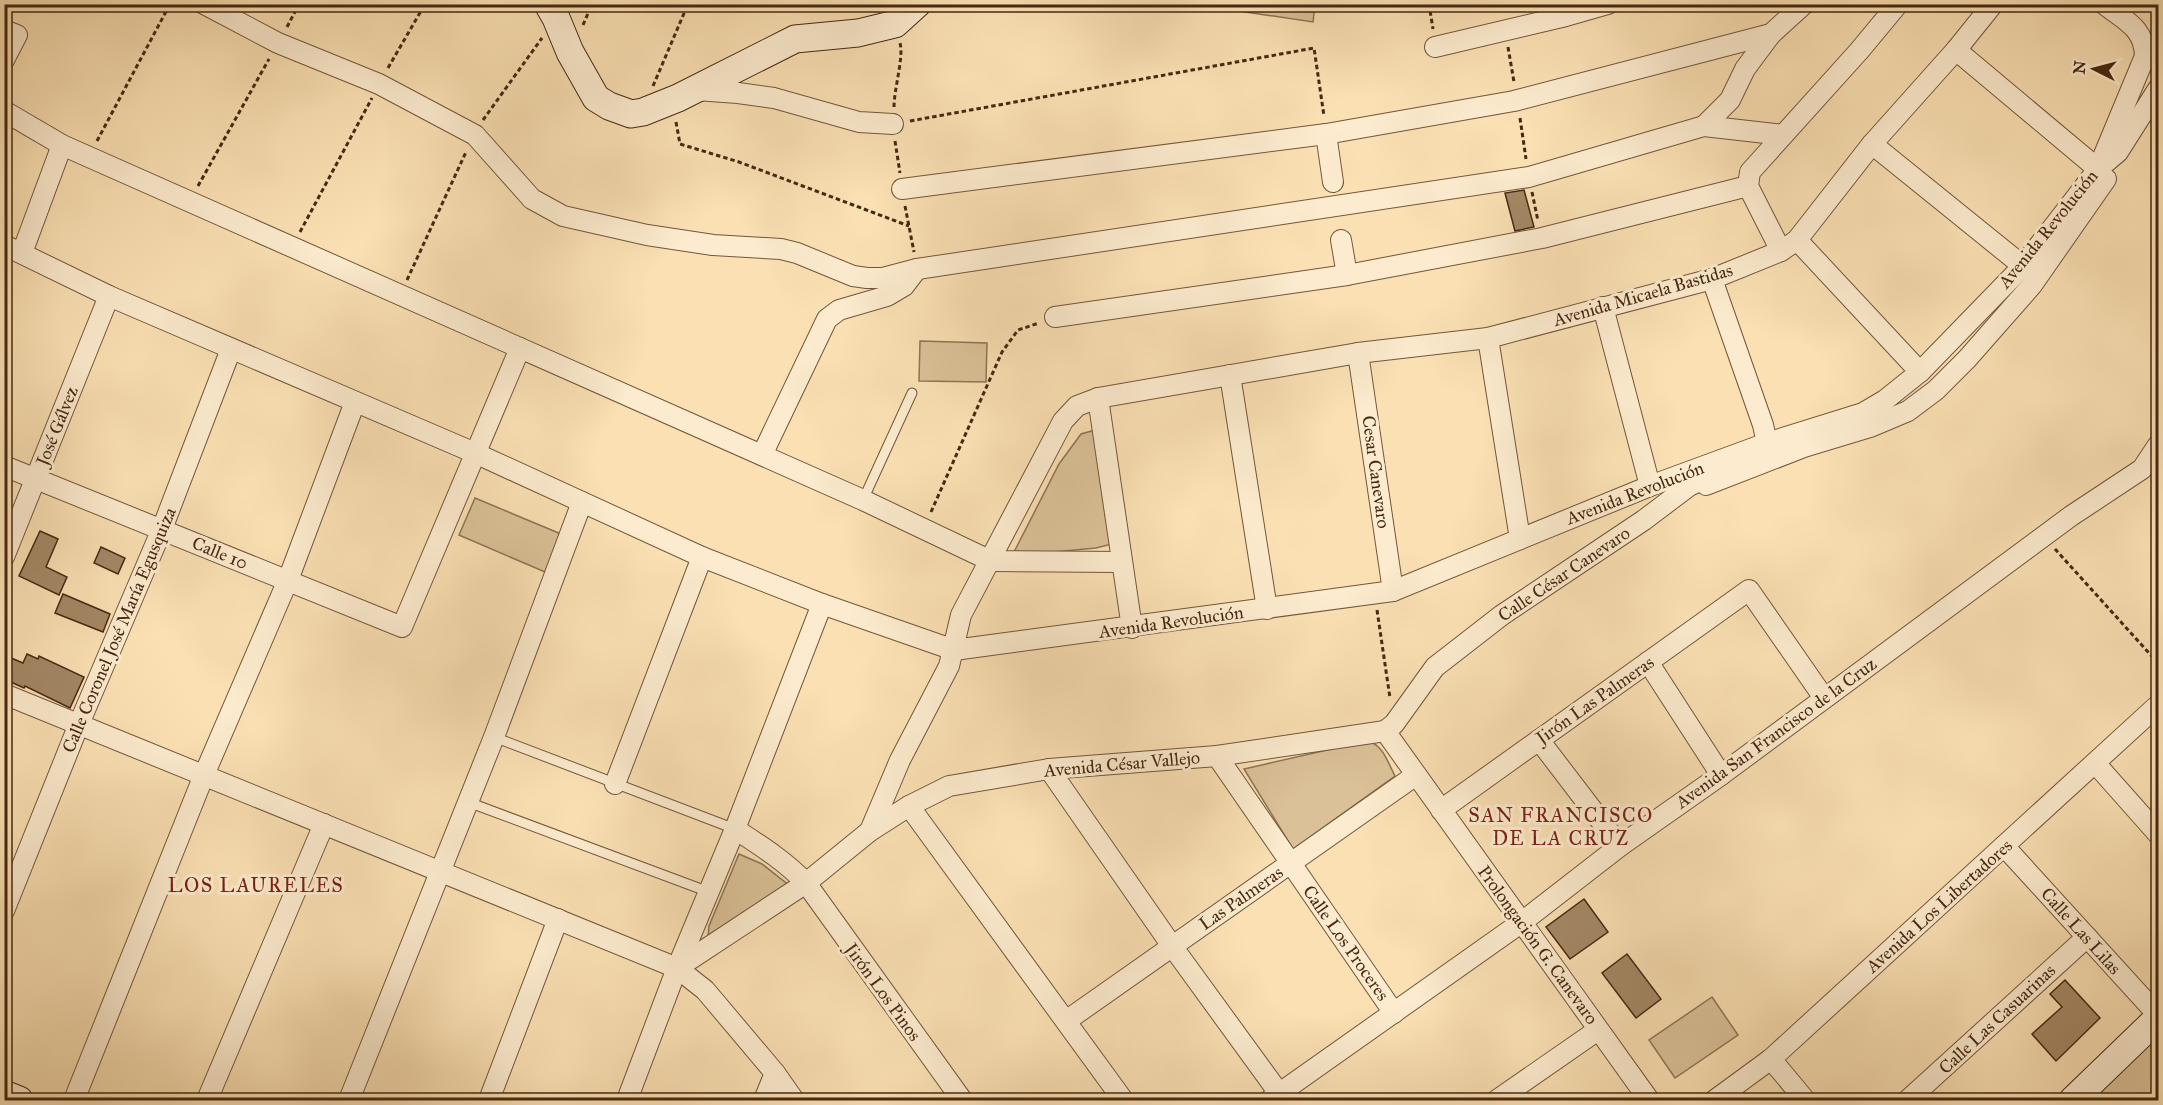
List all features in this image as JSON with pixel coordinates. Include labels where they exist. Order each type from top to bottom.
[{"type":"street","points":[[204,4],[278,43],[379,84],[475,135],[532,199],[564,216],[647,235],[713,245],[781,249],[854,276],[867,278],[883,278],[917,269],[1529,177],[1704,126],[1783,135]]},
{"type":"street","points":[[548,4],[570,52],[596,98],[630,114],[643,112],[686,94],[795,39],[858,33],[895,24],[916,4]]},
{"type":"street","points":[[1435,47],[1608,4]]},
{"type":"street","points":[[1704,126],[1730,100],[1745,69],[1772,34],[1804,4]]},
{"type":"street","points":[[1781,251],[1748,186],[1750,172],[1859,51],[1898,4]]},
{"type":"street","name":"Avenida Micaela Bastidas","points":[[870,831],[900,760],[949,666],[961,615],[1063,421],[1077,406],[1098,398],[1358,352],[1488,338],[1712,279],[1781,251],[1797,240],[1872,144],[1956,50],[1993,4]]},
{"type":"street","points":[[2104,4],[2125,11]]},
{"type":"street","name":"Avenida Revolución","points":[[954,650],[1384,593],[1650,486],[1767,443],[1863,413],[1886,400],[1920,372],[2023,266],[2102,174],[2145,56],[2142,36],[2134,28],[2125,11]]},
{"type":"street","points":[[4,30],[17,35],[4,60]]},
{"type":"street","points":[[902,189],[1326,134],[1517,100],[1772,34]]},
{"type":"street","points":[[1956,50],[2102,174]]},
{"type":"street","points":[[1668,501],[1804,447],[1870,427],[1908,411],[1936,390],[1967,359],[2032,285],[2158,89]]},
{"type":"street","points":[[686,94],[738,93],[774,98],[859,122],[893,124]]},
{"type":"street","points":[[4,111],[62,145],[762,455],[991,561],[1122,562]]},
{"type":"street","points":[[1326,134],[1333,182]]},
{"type":"street","points":[[1872,144],[2023,266]]},
{"type":"street","points":[[62,145],[13,249],[108,296],[475,453],[702,557],[954,650]]},
{"type":"street","points":[[1055,317],[1347,275],[1542,238],[1748,186]]},
{"type":"street","points":[[1341,240],[1347,275]]},
{"type":"street","points":[[1797,240],[1920,372]]},
{"type":"street","points":[[762,455],[827,319],[839,310],[887,296],[904,286],[917,269]]},
{"type":"street","points":[[1712,279],[1763,425],[1767,443]]},
{"type":"street","name":"José Gálvez","points":[[4,557],[108,296]]},
{"type":"street","points":[[1603,307],[1650,486]]},
{"type":"street","points":[[1488,338],[1520,539]]},
{"type":"street","points":[[475,453],[520,348]]},
{"type":"street","name":"Calle Coronel José María Egusquiza","points":[[4,911],[162,529],[231,349]]},
{"type":"street","name":"Cesar Canevaro","points":[[1358,352],[1384,593]]},
{"type":"street","points":[[1230,375],[1267,609]]},
{"type":"street","points":[[1098,398],[1132,628]]},
{"type":"street","points":[[74,1101],[204,775],[288,580],[355,402]]},
{"type":"street","name":"Calle César Canevaro","points":[[1389,728],[1435,667],[1502,615],[1689,486],[1740,461],[1767,443]]},
{"type":"street","name":"Avenida San Francisco de la Cruz","points":[[1278,1098],[1522,922],[1620,846],[1721,775],[2043,537],[2142,469],[2158,445]]},
{"type":"street","name":"Calle 10","points":[[4,466],[402,627],[475,453]]},
{"type":"street","points":[[349,1101],[494,737],[582,502]]},
{"type":"street","points":[[615,784],[702,557]]},
{"type":"street","name":"Jirón Las Palmeras","points":[[1441,810],[1749,590],[1824,698]]},
{"type":"street","points":[[627,1101],[677,968],[735,829],[822,603]]},
{"type":"street","points":[[1648,662],[1721,775]]},
{"type":"street","points":[[4,694],[677,968],[705,990],[775,1073],[794,1101]]},
{"type":"street","name":"Avenida Los Libertadores","points":[[1714,1101],[1771,1059],[2158,705]]},
{"type":"street","name":"Avenida César Vallejo","points":[[677,968],[806,883],[870,831],[909,806],[949,786],[1049,769],[1216,756],[1389,728]]},
{"type":"street","name":"Prolongación G. Canevaro","points":[[1389,728],[1416,775],[1649,1101]]},
{"type":"street","points":[[1539,740],[1620,846]]},
{"type":"street","name":"Calle Los Proceres","points":[[1216,756],[1394,1013]]},
{"type":"street","points":[[2094,764],[2158,834]]},
{"type":"street","points":[[1049,769],[1278,1098]]},
{"type":"street","name":"Las Palmeras","points":[[1066,1021],[1416,775]]},
{"type":"street","points":[[909,806],[1124,1101]]},
{"type":"street","points":[[207,1101],[324,824]]},
{"type":"street","name":"Jirón Los Pinos","points":[[735,829],[771,852],[792,868],[806,883],[962,1101]]},
{"type":"street","name":"Calle Las Lilas","points":[[2004,846],[2158,1017]]},
{"type":"street","points":[[489,1101],[558,920]]},
{"type":"street","name":"Calle Las Casuarinas","points":[[1908,1101],[2087,937]]},
{"type":"street","points":[[2073,1101],[2158,1017]]},
{"type":"street","points":[[1497,1101],[1598,1030]]},
{"type":"street","points":[[1771,1059],[1805,1101]]},
{"type":"street","points":[[764,1101],[775,1073]]},
{"type":"street","points":[[4,1094],[19,1101]]},
{"type":"lane","points":[[863,501],[912,393]]},
{"type":"lane","points":[[494,737],[735,829]]},
{"type":"lane","points":[[468,802],[709,892]]},
{"type":"path","points":[[89,157],[170,4]]},
{"type":"path","points":[[189,202],[299,4]]},
{"type":"path","points":[[292,247],[379,84],[425,4]]},
{"type":"path","points":[[643,112],[688,4]]},
{"type":"path","points":[[1429,4],[1435,47]]},
{"type":"path","points":[[895,24],[902,50],[894,90],[893,124],[917,269]]},
{"type":"path","points":[[1505,31],[1529,177],[1542,238]]},
{"type":"path","points":[[893,124],[1314,48],[1326,134]]},
{"type":"path","points":[[680,144],[739,162],[909,226]]},
{"type":"path","points":[[924,529],[1002,352],[1018,330],[1055,317]]},
{"type":"path","points":[[2043,537],[2158,663]]},
{"type":"path","points":[[1384,593],[1389,728]]},
{"type":"shaded area","points":[[1240,4],[1315,5],[1313,22],[1239,11]]},
{"type":"shaded area","points":[[920,341],[987,343],[986,382],[919,381]]},
{"type":"shaded area","points":[[1095,430],[1112,544],[1096,548],[1012,556],[1059,464],[1081,434]]},
{"type":"shaded area","points":[[475,498],[561,534],[545,572],[459,535]]},
{"type":"shaded area","points":[[1367,741],[1381,750],[1395,776],[1293,849],[1244,769]]},
{"type":"shaded area","points":[[739,854],[762,864],[790,886],[708,937],[709,926]]},
{"type":"shaded area","points":[[1712,997],[1738,1035],[1675,1078],[1649,1040]]},
{"type":"shaded area","points":[[2158,1027],[2158,1100],[2083,1100]]},
{"type":"building","points":[[1524,190],[1534,227],[1515,231],[1505,193]]},
{"type":"building","points":[[40,531],[58,539],[46,567],[67,577],[59,595],[19,576]]},
{"type":"building","points":[[101,547],[125,558],[118,574],[94,563]]},
{"type":"building","points":[[63,594],[110,614],[103,632],[55,613]]},
{"type":"building","points":[[27,654],[38,659],[39,656],[84,677],[70,708],[25,686],[24,688],[4,679],[4,655],[23,663]]},
{"type":"building","points":[[1584,899],[1608,932],[1570,959],[1546,927]]},
{"type":"building","points":[[1627,954],[1661,999],[1636,1018],[1602,973]]},
{"type":"building","points":[[2065,980],[2100,1018],[2056,1061],[2032,1034],[2062,1007],[2050,994]]},
{"type":"district","name":"SAN FRANCISCO DE LA CRUZ","points":[[1561,826]]},
{"type":"district","name":"LOS LAURELES","points":[[256,885]]}]
